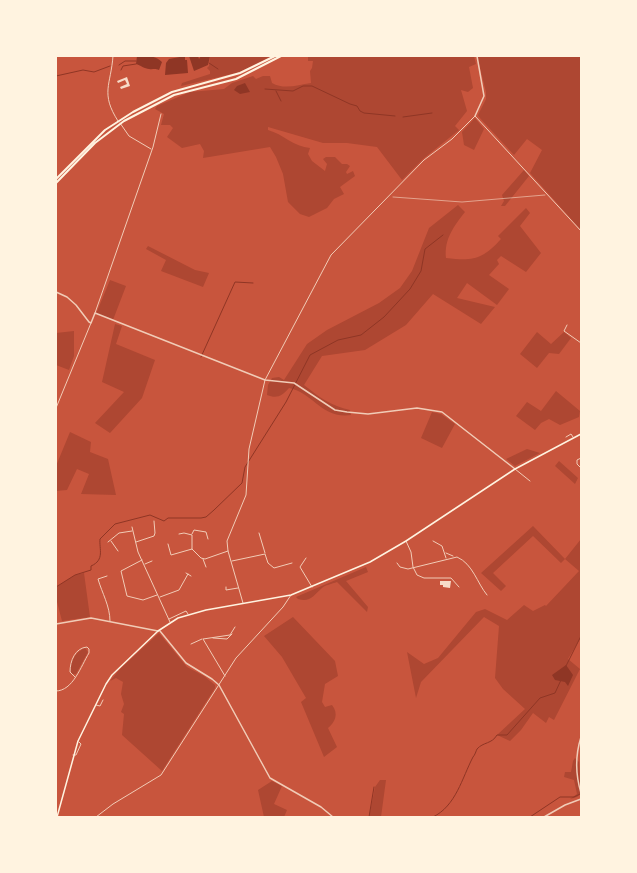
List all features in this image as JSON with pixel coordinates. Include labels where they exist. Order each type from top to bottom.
[{"type":"highway","points":[[56,179],[93,141],[115,122],[122,118],[172,92],[240,74],[275,56]]},
{"type":"highway","points":[[56,183],[96,144],[117,125],[124,121],[174,95],[239,78],[281,56]]},
{"type":"main road","points":[[57,817],[73,755],[95,705],[112,675],[159,630],[170,622],[188,614],[291,595],[374,560],[406,541],[515,469],[581,434]]},
{"type":"street","points":[[113,56],[107,98],[111,109],[129,136],[151,149]]},
{"type":"street","points":[[243,604],[228,551],[228,541],[231,530],[246,495],[249,449],[265,380],[331,255],[424,160],[452,139],[476,116],[484,96],[477,56]]},
{"type":"street","points":[[56,408],[95,313],[151,149],[161,114]]},
{"type":"street","points":[[476,116],[581,231]]},
{"type":"street","points":[[56,292],[67,297],[76,305],[85,319],[91,323]]},
{"type":"street","points":[[95,313],[265,380],[294,383],[335,410],[368,414],[417,408],[442,412],[530,481]]},
{"type":"street","points":[[567,325],[564,331],[581,343]]},
{"type":"street","points":[[566,437],[571,434],[574,437]]},
{"type":"street","points":[[581,458],[577,460],[576,464],[581,468]]},
{"type":"street","points":[[135,542],[154,536],[154,521]]},
{"type":"street","points":[[132,527],[135,542],[142,560],[170,622]]},
{"type":"street","points":[[195,527],[192,535],[192,549],[203,559],[206,567]]},
{"type":"street","points":[[206,529],[208,539]]},
{"type":"street","points":[[108,542],[119,533],[132,530]]},
{"type":"street","points":[[194,530],[206,532]]},
{"type":"street","points":[[258,532],[268,563],[274,568],[292,562]]},
{"type":"street","points":[[179,534],[184,533],[192,535]]},
{"type":"street","points":[[111,540],[118,551]]},
{"type":"street","points":[[406,541],[411,552],[413,567],[421,577],[451,578],[459,587]]},
{"type":"street","points":[[433,541],[442,546],[446,553],[446,559]]},
{"type":"street","points":[[168,544],[172,558]]},
{"type":"street","points":[[171,556],[192,549]]},
{"type":"street","points":[[203,559],[208,559],[228,551]]},
{"type":"street","points":[[446,553],[461,558],[474,572],[480,586],[487,595]]},
{"type":"street","points":[[231,561],[265,554]]},
{"type":"street","points":[[398,563],[404,568],[413,567],[437,563],[454,556]]},
{"type":"street","points":[[306,558],[300,567],[312,587]]},
{"type":"street","points":[[142,560],[121,571],[127,596],[143,600],[158,594]]},
{"type":"street","points":[[144,564],[152,561]]},
{"type":"street","points":[[159,598],[179,590],[187,574],[191,576]]},
{"type":"street","points":[[107,576],[98,579],[101,591],[107,602],[110,622]]},
{"type":"street","points":[[226,587],[226,590],[239,588]]},
{"type":"street","points":[[96,817],[113,804],[161,775],[242,651],[291,598],[291,595]]},
{"type":"street","points":[[168,619],[186,611],[188,614]]},
{"type":"street","points":[[56,624],[91,618],[159,630],[186,663],[219,685],[270,778],[321,807],[333,817]]},
{"type":"street","points":[[211,638],[227,639],[232,634],[236,626]]},
{"type":"street","points":[[191,644],[203,639],[232,634]]},
{"type":"street","points":[[203,639],[225,676]]},
{"type":"street","points":[[56,691],[66,689],[75,677],[89,653],[89,649],[87,647],[76,652],[71,663],[70,672],[75,677]]},
{"type":"street","points":[[95,705],[100,706],[103,700]]},
{"type":"street","points":[[544,817],[577,799],[581,793],[576,767],[576,754],[581,736]]},
{"type":"path","points":[[388,196],[468,202],[548,195]]},
{"type":"shaded area","points":[[137,56],[151,56],[157,58],[162,62],[159,70],[147,69],[136,64]]},
{"type":"shaded area","points":[[185,56],[185,60],[187,60],[188,73],[165,75],[166,63],[169,59]]},
{"type":"shaded area","points":[[189,56],[198,56],[199,59],[201,56],[210,56],[208,65],[194,71]]},
{"type":"shaded area","points":[[210,56],[272,56],[240,72],[181,86],[182,83],[210,74],[210,71],[207,68],[209,66]]},
{"type":"shaded area","points":[[308,56],[474,56],[476,64],[469,67],[473,88],[468,92],[461,90],[467,111],[455,126],[459,130],[423,159],[402,180],[377,147],[347,143],[323,143],[268,127],[268,130],[279,134],[294,143],[310,148],[308,154],[312,161],[325,171],[327,164],[323,159],[326,157],[335,157],[342,164],[347,164],[350,166],[346,172],[347,174],[353,171],[355,176],[340,187],[344,194],[334,199],[327,208],[309,217],[300,214],[288,202],[283,174],[270,147],[203,158],[204,151],[200,144],[182,148],[167,137],[173,128],[170,125],[161,125],[164,114],[155,109],[157,106],[190,92],[224,89],[232,83],[253,76],[256,79],[263,76],[270,76],[272,83],[281,86],[311,83],[310,71],[313,61],[308,61]]},
{"type":"shaded area","points":[[477,56],[581,56],[581,230],[530,173],[542,150],[527,139],[514,155],[479,117],[478,115],[486,99],[486,92]]},
{"type":"shaded area","points":[[245,83],[250,92],[240,94],[234,90],[237,86]]},
{"type":"shaded area","points":[[475,118],[484,129],[474,150],[464,145],[462,132]]},
{"type":"shaded area","points":[[524,170],[529,176],[505,206],[501,206],[504,201],[502,195]]},
{"type":"shaded area","points":[[458,205],[465,212],[448,239],[446,258],[470,259],[482,255],[501,239],[498,236],[526,208],[530,213],[520,226],[541,253],[526,272],[501,256],[497,260],[499,264],[489,275],[509,289],[497,305],[467,283],[457,298],[495,307],[481,324],[433,294],[406,325],[365,350],[322,356],[304,385],[337,406],[350,410],[351,415],[341,415],[325,410],[305,395],[289,388],[277,397],[267,395],[268,385],[272,378],[279,377],[284,380],[307,344],[327,330],[379,303],[400,288],[412,271],[429,228]]},
{"type":"shaded area","points":[[148,246],[195,270],[209,273],[203,287],[161,271],[166,260],[146,249]]},
{"type":"shaded area","points":[[110,280],[126,286],[113,320],[96,314]]},
{"type":"shaded area","points":[[115,324],[122,326],[116,344],[155,360],[142,398],[110,433],[95,423],[124,392],[102,382]]},
{"type":"shaded area","points":[[74,331],[74,356],[69,370],[56,365],[56,333]]},
{"type":"shaded area","points":[[537,332],[551,344],[564,332],[571,338],[559,354],[549,353],[537,368],[520,354]]},
{"type":"shaded area","points":[[556,391],[580,411],[579,417],[560,425],[549,419],[541,423],[535,430],[516,416],[527,402],[541,411]]},
{"type":"shaded area","points":[[432,412],[441,414],[455,424],[442,448],[421,438]]},
{"type":"shaded area","points":[[70,432],[91,442],[90,452],[108,459],[116,495],[81,494],[89,474],[77,469],[67,490],[56,491],[56,466]]},
{"type":"shaded area","points":[[527,449],[540,453],[515,466],[506,459]]},
{"type":"shaded area","points":[[559,461],[578,478],[575,484],[555,466]]},
{"type":"shaded area","points":[[533,526],[565,559],[561,563],[533,536],[493,573],[506,586],[501,591],[481,573]]},
{"type":"shaded area","points":[[581,539],[581,637],[568,659],[580,669],[554,720],[549,717],[546,723],[533,713],[521,730],[510,741],[497,735],[525,709],[503,689],[495,678],[499,626],[484,617],[421,682],[416,698],[407,652],[424,664],[438,658],[476,612],[485,609],[507,620],[524,605],[533,611],[545,605],[546,606],[579,571],[565,559]]},
{"type":"shaded area","points":[[366,567],[368,572],[346,581],[368,607],[367,612],[337,582],[323,587],[309,599],[302,600],[296,597]]},
{"type":"shaded area","points":[[84,573],[90,617],[62,621],[56,598],[56,587],[75,575]]},
{"type":"shaded area","points":[[293,617],[335,661],[338,676],[325,684],[322,702],[325,707],[332,705],[334,708],[336,715],[333,723],[328,728],[337,747],[324,757],[301,702],[306,698],[282,657],[264,636]]},
{"type":"shaded area","points":[[159,633],[187,667],[204,676],[215,685],[215,688],[162,771],[122,735],[124,714],[121,712],[124,704],[121,694],[123,682],[116,678],[110,681],[121,668]]},
{"type":"shaded area","points":[[85,648],[88,652],[76,674],[72,674],[71,666],[73,658],[78,652]]},
{"type":"shaded area","points":[[566,665],[573,675],[568,686],[565,682],[555,680],[552,675]]},
{"type":"shaded area","points":[[575,758],[579,762],[581,794],[570,799],[577,794],[574,780],[564,777],[565,772],[571,772]]},
{"type":"shaded area","points":[[380,780],[386,780],[381,817],[369,817],[375,787]]},
{"type":"shaded area","points":[[272,781],[282,786],[274,804],[287,810],[284,817],[264,817],[258,790]]},
{"type":"building","points":[[127,77],[130,86],[121,89],[120,87],[127,84],[125,80],[118,83],[117,81]]},
{"type":"building","points":[[440,581],[451,581],[450,588],[440,585]]},
{"type":"waterway","points":[[119,65],[125,61],[136,61]]},
{"type":"waterway","points":[[209,63],[218,69]]},
{"type":"waterway","points":[[121,70],[123,66],[136,64]]},
{"type":"waterway","points":[[56,76],[83,70],[94,72],[110,66]]},
{"type":"waterway","points":[[265,89],[293,91],[303,86],[312,86],[357,106],[360,111],[364,113],[395,116]]},
{"type":"waterway","points":[[276,91],[281,101]]},
{"type":"waterway","points":[[403,117],[432,113]]},
{"type":"waterway","points":[[56,587],[75,575],[91,570],[91,566],[95,564],[100,557],[100,539],[115,524],[150,515],[164,521],[168,518],[201,518],[206,517],[214,510],[242,483],[245,467],[286,402],[310,355],[338,340],[361,335],[384,317],[410,289],[421,271],[425,249],[443,235]]},
{"type":"waterway","points":[[201,357],[235,282],[253,283]]},
{"type":"waterway","points":[[566,666],[581,636]]},
{"type":"waterway","points":[[433,817],[441,812],[453,799],[477,749],[493,740],[497,735],[507,735],[540,698],[555,693],[561,680]]},
{"type":"waterway","points":[[369,817],[374,787]]},
{"type":"waterway","points":[[530,817],[560,797],[574,797],[580,794]]}]
